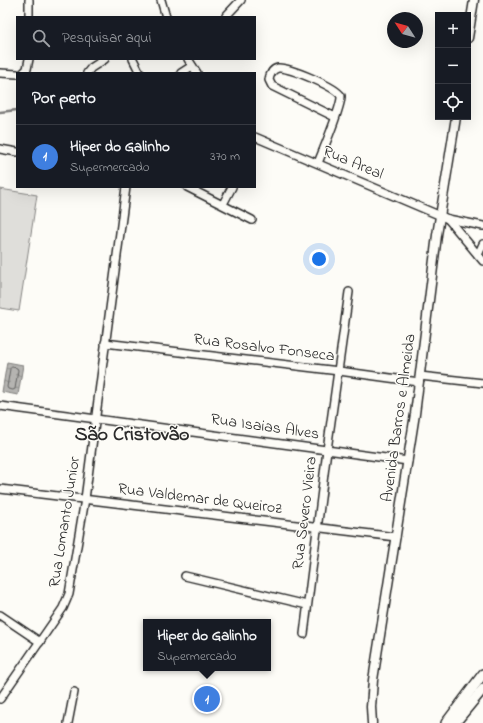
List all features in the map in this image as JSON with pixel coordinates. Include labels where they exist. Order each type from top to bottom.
[{"type":"main road","points":[[446,723],[483,674]]},
{"type":"main road","points":[[455,723],[483,689]]},
{"type":"street","points":[[29,0],[29,16]]},
{"type":"street","points":[[160,0],[166,16]]},
{"type":"street","points":[[226,16],[241,0]]},
{"type":"street","points":[[471,19],[474,0]]},
{"type":"street","points":[[24,72],[27,69],[29,60]]},
{"type":"street","points":[[88,72],[91,68],[103,60]]},
{"type":"street","points":[[134,60],[140,72]]},
{"type":"street","points":[[189,60],[196,72]]},
{"type":"street","points":[[183,72],[192,66]]},
{"type":"street","points":[[318,163],[335,117],[341,99],[339,92],[309,77],[288,70],[278,68],[272,72],[269,80],[272,86],[335,117]]},
{"type":"street","points":[[0,73],[16,74]]},
{"type":"street","name":"Avenida Barros e Almeida","points":[[372,723],[373,680],[408,461],[444,217],[456,120]]},
{"type":"street","name":"Rua Areal","points":[[256,140],[318,163],[444,217],[483,226]]},
{"type":"street","points":[[0,149],[16,152]]},
{"type":"street","name":"Rua Lomanto Junior","points":[[0,699],[67,602],[85,499],[126,188]]},
{"type":"street","points":[[189,188],[252,220]]},
{"type":"street","points":[[223,204],[231,188]]},
{"type":"street","points":[[444,217],[481,258]]},
{"type":"street","points":[[481,258],[483,244]]},
{"type":"street","name":"Rua Severo Vieira","points":[[304,634],[327,450],[349,292]]},
{"type":"street","name":"Rua Rosalvo Fonseca","points":[[105,343],[339,371],[483,384]]},
{"type":"street","name":"Rua Isaias Alves","points":[[0,406],[408,461]]},
{"type":"street","name":"Rua Valdemar de Queiroz","points":[[0,489],[396,537]]},
{"type":"street","points":[[185,576],[307,605]]},
{"type":"street","points":[[0,615],[40,642]]},
{"type":"street","points":[[68,723],[74,692]]},
{"type":"shaded area","points":[[0,189],[37,195],[19,311],[0,308]]},
{"type":"water","points":[[7,362],[23,365],[18,395],[2,392]]},
{"type":"waterway","points":[[0,112],[16,110]]},
{"type":"place","name":"Hiper do Galinho","points":[[207,699]]},
{"type":"district","name":"São Cristovão","points":[[132,435]]}]
